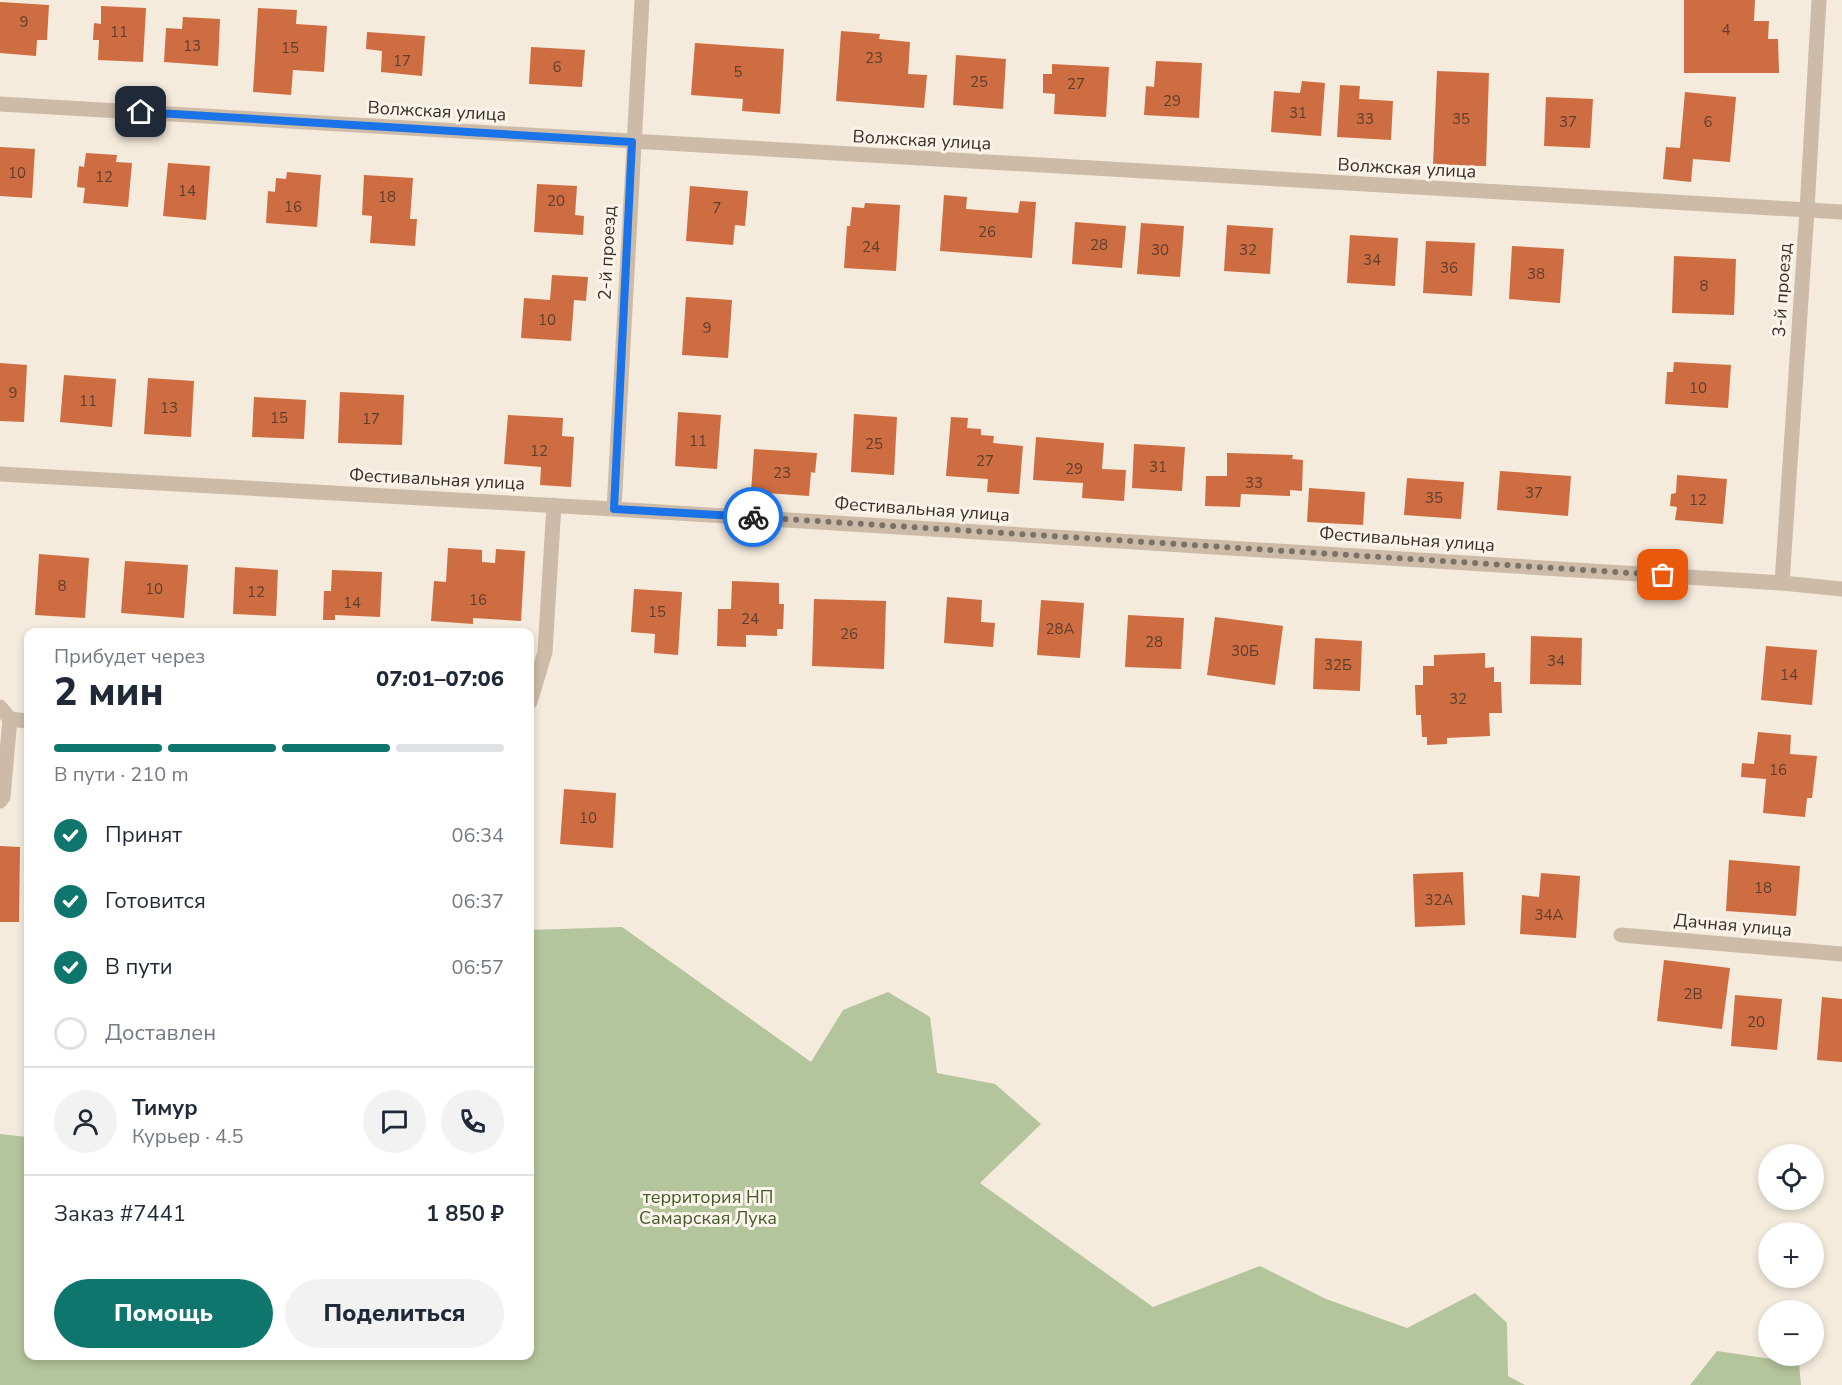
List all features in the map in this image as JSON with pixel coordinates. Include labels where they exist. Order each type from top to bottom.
[{"type":"street","name":"2-й проезд","points":[[614,509],[632,142],[642,0]]},
{"type":"street","name":"3-й проезд","points":[[1782,583],[1819,0]]},
{"type":"street","name":"Волжская улица","points":[[0,104],[1842,212]]},
{"type":"street","name":"Фестивальная улица","points":[[0,474],[554,505],[1782,583],[1842,589]]},
{"type":"street","points":[[534,689],[545,652],[554,505]]},
{"type":"street","points":[[0,801],[3,797],[5,713],[24,720]]},
{"type":"street","name":"Дачная улица","points":[[1621,935],[1842,954]]},
{"type":"green space","name":"территория НП Самарская Лука","points":[[622,927],[811,1062],[843,1010],[888,992],[930,1017],[937,1073],[995,1084],[1041,1124],[980,1183],[1153,1307],[1260,1266],[1326,1299],[1407,1328],[1475,1293],[1507,1323],[1508,1376],[1525,1385],[0,1385],[0,1134],[24,1137],[24,1360],[534,1360],[534,930]]},
{"type":"green space","points":[[1717,1351],[1758,1357],[1758,1366],[1799,1366],[1801,1385],[1690,1385]]},
{"type":"building","points":[[1684,0],[1755,0],[1754,21],[1769,21],[1768,39],[1778,39],[1779,73],[1684,73]]},
{"type":"building","points":[[0,2],[49,5],[47,40],[37,40],[36,56],[0,53]]},
{"type":"building","points":[[101,6],[146,8],[143,62],[98,60],[99,40],[93,40],[94,23],[101,24]]},
{"type":"building","points":[[258,8],[297,10],[296,24],[327,26],[324,72],[293,70],[291,95],[253,92]]},
{"type":"building","points":[[183,17],[220,19],[218,66],[164,62],[166,28],[182,29]]},
{"type":"building","points":[[841,31],[880,34],[879,39],[910,42],[908,74],[927,75],[924,108],[836,101]]},
{"type":"building","points":[[367,32],[425,36],[422,76],[381,72],[382,51],[366,49]]},
{"type":"building","points":[[695,43],[784,49],[780,114],[742,111],[743,99],[691,95]]},
{"type":"building","points":[[531,47],[585,50],[582,87],[529,84]]},
{"type":"building","points":[[956,55],[1006,59],[1003,109],[953,105]]},
{"type":"building","points":[[1156,61],[1202,63],[1199,118],[1144,115],[1146,86],[1154,87]]},
{"type":"building","points":[[1052,64],[1109,67],[1106,117],[1054,114],[1055,94],[1043,93],[1043,74],[1052,74]]},
{"type":"building","points":[[1437,71],[1489,73],[1486,166],[1433,165]]},
{"type":"building","points":[[1302,81],[1325,83],[1321,136],[1271,132],[1274,91],[1300,93]]},
{"type":"building","points":[[1340,85],[1360,86],[1359,99],[1393,101],[1391,140],[1337,137]]},
{"type":"building","points":[[1685,92],[1736,97],[1730,162],[1693,159],[1691,182],[1663,179],[1666,147],[1680,148]]},
{"type":"building","points":[[1546,97],[1593,99],[1590,148],[1544,146]]},
{"type":"building","points":[[0,147],[35,149],[32,198],[0,196]]},
{"type":"building","points":[[86,153],[117,155],[116,162],[132,163],[128,207],[83,203],[85,188],[77,187],[79,166],[84,167]]},
{"type":"building","points":[[168,163],[210,166],[206,220],[163,216]]},
{"type":"building","points":[[287,172],[321,175],[317,227],[266,223],[268,191],[275,192],[276,178],[286,179]]},
{"type":"building","points":[[364,175],[413,178],[410,219],[417,219],[415,246],[370,243],[372,216],[362,215]]},
{"type":"building","points":[[537,184],[577,186],[575,215],[584,216],[583,235],[534,232]]},
{"type":"building","points":[[690,186],[748,191],[745,226],[735,225],[733,245],[686,241]]},
{"type":"building","points":[[944,195],[967,197],[966,209],[1018,213],[1020,201],[1036,202],[1032,258],[940,251]]},
{"type":"building","points":[[865,203],[900,205],[896,271],[844,268],[847,226],[850,226],[852,207],[864,208]]},
{"type":"building","points":[[1075,222],[1126,226],[1122,268],[1072,264]]},
{"type":"building","points":[[1141,223],[1184,226],[1180,277],[1137,274]]},
{"type":"building","points":[[1227,225],[1273,228],[1270,274],[1224,271]]},
{"type":"building","points":[[1350,235],[1398,238],[1395,286],[1347,283]]},
{"type":"building","points":[[1426,241],[1475,243],[1472,296],[1423,293]]},
{"type":"building","points":[[1512,246],[1564,249],[1560,303],[1509,299]]},
{"type":"building","points":[[1674,256],[1736,259],[1734,315],[1672,313]]},
{"type":"building","points":[[552,275],[588,277],[586,301],[574,300],[571,341],[521,338],[524,298],[550,300]]},
{"type":"building","points":[[686,297],[732,300],[728,358],[682,355]]},
{"type":"building","points":[[1674,362],[1731,365],[1728,408],[1665,404],[1667,372],[1673,372]]},
{"type":"building","points":[[0,363],[27,365],[24,422],[0,421]]},
{"type":"building","points":[[64,375],[116,379],[112,427],[60,422]]},
{"type":"building","points":[[148,378],[194,381],[191,437],[144,434]]},
{"type":"building","points":[[340,392],[404,395],[402,445],[338,443]]},
{"type":"building","points":[[254,397],[306,400],[304,439],[252,437]]},
{"type":"building","points":[[678,412],[721,415],[717,469],[675,466]]},
{"type":"building","points":[[854,414],[897,417],[894,475],[851,472]]},
{"type":"building","points":[[508,415],[563,418],[562,436],[574,437],[571,487],[540,485],[541,467],[504,464]]},
{"type":"building","points":[[951,417],[968,418],[967,428],[981,429],[981,435],[994,436],[993,443],[1023,446],[1019,494],[987,492],[988,479],[946,476]]},
{"type":"building","points":[[1036,437],[1104,443],[1102,469],[1126,470],[1124,501],[1082,498],[1083,483],[1033,480]]},
{"type":"building","points":[[1134,444],[1185,447],[1182,491],[1132,488]]},
{"type":"building","points":[[754,449],[817,453],[815,473],[811,472],[809,496],[751,492]]},
{"type":"building","points":[[1227,453],[1293,455],[1292,459],[1303,460],[1302,491],[1290,490],[1290,496],[1241,494],[1240,507],[1205,506],[1206,476],[1227,476]]},
{"type":"building","points":[[1500,471],[1571,476],[1568,516],[1497,510]]},
{"type":"building","points":[[1677,475],[1727,479],[1723,524],[1675,520],[1677,507],[1670,506],[1671,494],[1676,493]]},
{"type":"building","points":[[1407,478],[1464,482],[1461,519],[1404,515]]},
{"type":"building","points":[[1309,488],[1365,492],[1363,525],[1307,522]]},
{"type":"building","points":[[448,548],[482,550],[482,562],[495,563],[496,549],[525,551],[521,621],[473,618],[473,624],[431,621],[434,581],[446,582]]},
{"type":"building","points":[[39,554],[89,558],[85,618],[35,615]]},
{"type":"building","points":[[125,561],[188,565],[184,618],[121,613]]},
{"type":"building","points":[[235,567],[278,570],[276,616],[233,614]]},
{"type":"building","points":[[332,570],[382,572],[380,617],[335,615],[335,620],[323,620],[324,591],[331,591]]},
{"type":"building","points":[[732,581],[779,583],[779,604],[784,604],[783,629],[777,629],[777,636],[746,635],[746,647],[717,646],[718,609],[731,609]]},
{"type":"building","points":[[634,589],[682,592],[678,655],[654,653],[655,634],[631,632]]},
{"type":"building","points":[[947,597],[982,600],[981,622],[995,623],[993,647],[944,643]]},
{"type":"building","points":[[814,599],[886,601],[884,669],[812,666]]},
{"type":"building","points":[[1041,600],[1084,603],[1080,658],[1037,655]]},
{"type":"building","points":[[1128,615],[1184,618],[1181,669],[1125,667]]},
{"type":"building","points":[[1215,617],[1283,626],[1275,685],[1207,675]]},
{"type":"building","points":[[1531,636],[1582,638],[1581,685],[1530,684]]},
{"type":"building","points":[[1315,638],[1362,641],[1360,691],[1313,689]]},
{"type":"building","points":[[1766,646],[1817,650],[1812,705],[1761,700]]},
{"type":"building","points":[[1485,653],[1485,668],[1494,667],[1494,682],[1501,682],[1502,713],[1489,713],[1490,736],[1447,738],[1447,744],[1427,745],[1427,737],[1422,737],[1421,715],[1416,715],[1415,685],[1423,685],[1423,666],[1434,666],[1434,655]]},
{"type":"building","points":[[1758,732],[1791,735],[1790,754],[1817,756],[1812,798],[1807,798],[1805,817],[1763,813],[1766,779],[1741,777],[1742,763],[1754,764]]},
{"type":"building","points":[[564,789],[616,793],[613,848],[560,844]]},
{"type":"building","points":[[0,846],[20,847],[19,922],[0,922]]},
{"type":"building","points":[[1729,860],[1800,866],[1796,916],[1726,911]]},
{"type":"building","points":[[1463,872],[1465,925],[1415,927],[1413,874]]},
{"type":"building","points":[[1541,873],[1580,876],[1576,938],[1520,934],[1522,895],[1539,897]]},
{"type":"building","points":[[1664,960],[1730,968],[1722,1029],[1657,1021]]},
{"type":"building","points":[[1735,995],[1782,999],[1777,1050],[1731,1046]]},
{"type":"building","points":[[1822,997],[1842,999],[1842,1062],[1817,1060]]},
{"type":"way so far","points":[[753,517],[1663,575]]},
{"type":"route","points":[[141,112],[632,142],[614,509],[753,517]]}]
